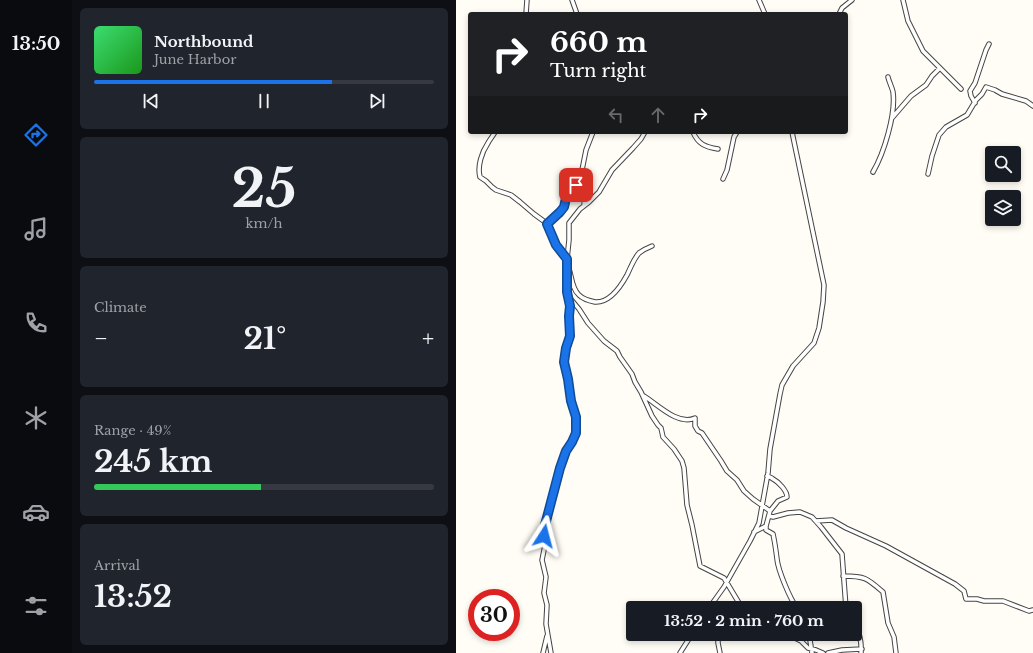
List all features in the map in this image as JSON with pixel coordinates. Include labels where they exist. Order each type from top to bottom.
[{"type":"street","points":[[526,12],[527,0]]},
{"type":"street","points":[[572,0],[575,12]]},
{"type":"street","points":[[760,0],[764,12]]},
{"type":"street","points":[[840,12],[842,8],[852,0]]},
{"type":"street","points":[[903,0],[908,21],[923,51],[961,89]]},
{"type":"street","points":[[975,102],[970,91],[975,83],[989,44]]},
{"type":"street","points":[[892,118],[911,96],[926,85],[939,69]]},
{"type":"street","points":[[873,172],[881,156],[892,118],[892,92],[888,77]]},
{"type":"street","points":[[928,174],[939,135],[946,127],[967,115],[986,87],[1009,97],[1018,98],[1033,106]]},
{"type":"street","points":[[494,134],[482,155],[479,170],[480,177],[496,190],[511,195],[547,224],[556,245],[567,259]]},
{"type":"street","points":[[547,224],[560,212],[564,207],[566,198],[574,191],[581,176],[586,150],[592,134]]},
{"type":"street","points":[[551,653],[546,624],[547,605],[544,594],[546,578],[542,560],[545,545],[545,525],[560,468],[566,451],[576,433],[576,417],[571,401],[564,362],[570,336],[570,306],[568,296],[567,265],[569,223],[577,212],[599,192],[612,170],[644,134]]},
{"type":"street","points":[[694,134],[696,140],[702,144],[718,149]]},
{"type":"street","points":[[723,179],[727,170],[735,134]]},
{"type":"street","points":[[715,601],[759,523],[776,410],[782,385],[793,366],[814,343],[819,328],[824,285],[792,134]]},
{"type":"street","points":[[581,176],[585,194],[584,205]]},
{"type":"street","points":[[567,265],[571,274],[574,288],[578,294],[590,301],[598,302],[605,300],[620,287],[635,259],[646,248],[652,246]]},
{"type":"street","points":[[568,296],[588,323],[604,341],[617,351],[632,374],[652,416],[661,428],[663,437],[682,461],[687,505],[700,566],[724,578],[738,601]]},
{"type":"street","points":[[643,395],[677,417],[684,420],[695,418],[695,426],[698,431],[702,433],[722,461],[727,471],[737,480],[744,491],[770,511]]},
{"type":"street","points":[[767,476],[774,479],[787,494],[787,498],[778,500],[770,511],[766,530],[773,534],[777,560],[792,601]]},
{"type":"street","points":[[769,516],[773,517],[788,513],[800,512],[812,517],[816,521],[842,554],[845,601]]},
{"type":"street","points":[[816,521],[832,520],[886,546],[955,584],[964,591],[966,599],[1003,601],[1029,611],[1033,610]]},
{"type":"street","points":[[754,532],[766,526]]},
{"type":"street","points":[[843,576],[858,576],[866,579],[883,592],[888,623],[894,637],[896,653]]},
{"type":"street","points":[[543,653],[548,635]]},
{"type":"street","points":[[680,653],[688,641]]},
{"type":"street","points":[[718,641],[720,653]]},
{"type":"street","points":[[801,641],[808,648],[823,653]]},
{"type":"street","points":[[810,641],[812,653]]},
{"type":"street","points":[[828,653],[842,650],[862,651],[861,641]]},
{"type":"route","points":[[544,536],[545,525],[560,468],[566,451],[576,433],[576,417],[569,394],[568,379],[564,362],[570,336],[570,306],[567,292],[567,259],[556,245],[547,224],[564,207],[566,198],[574,191],[576,185]]}]
